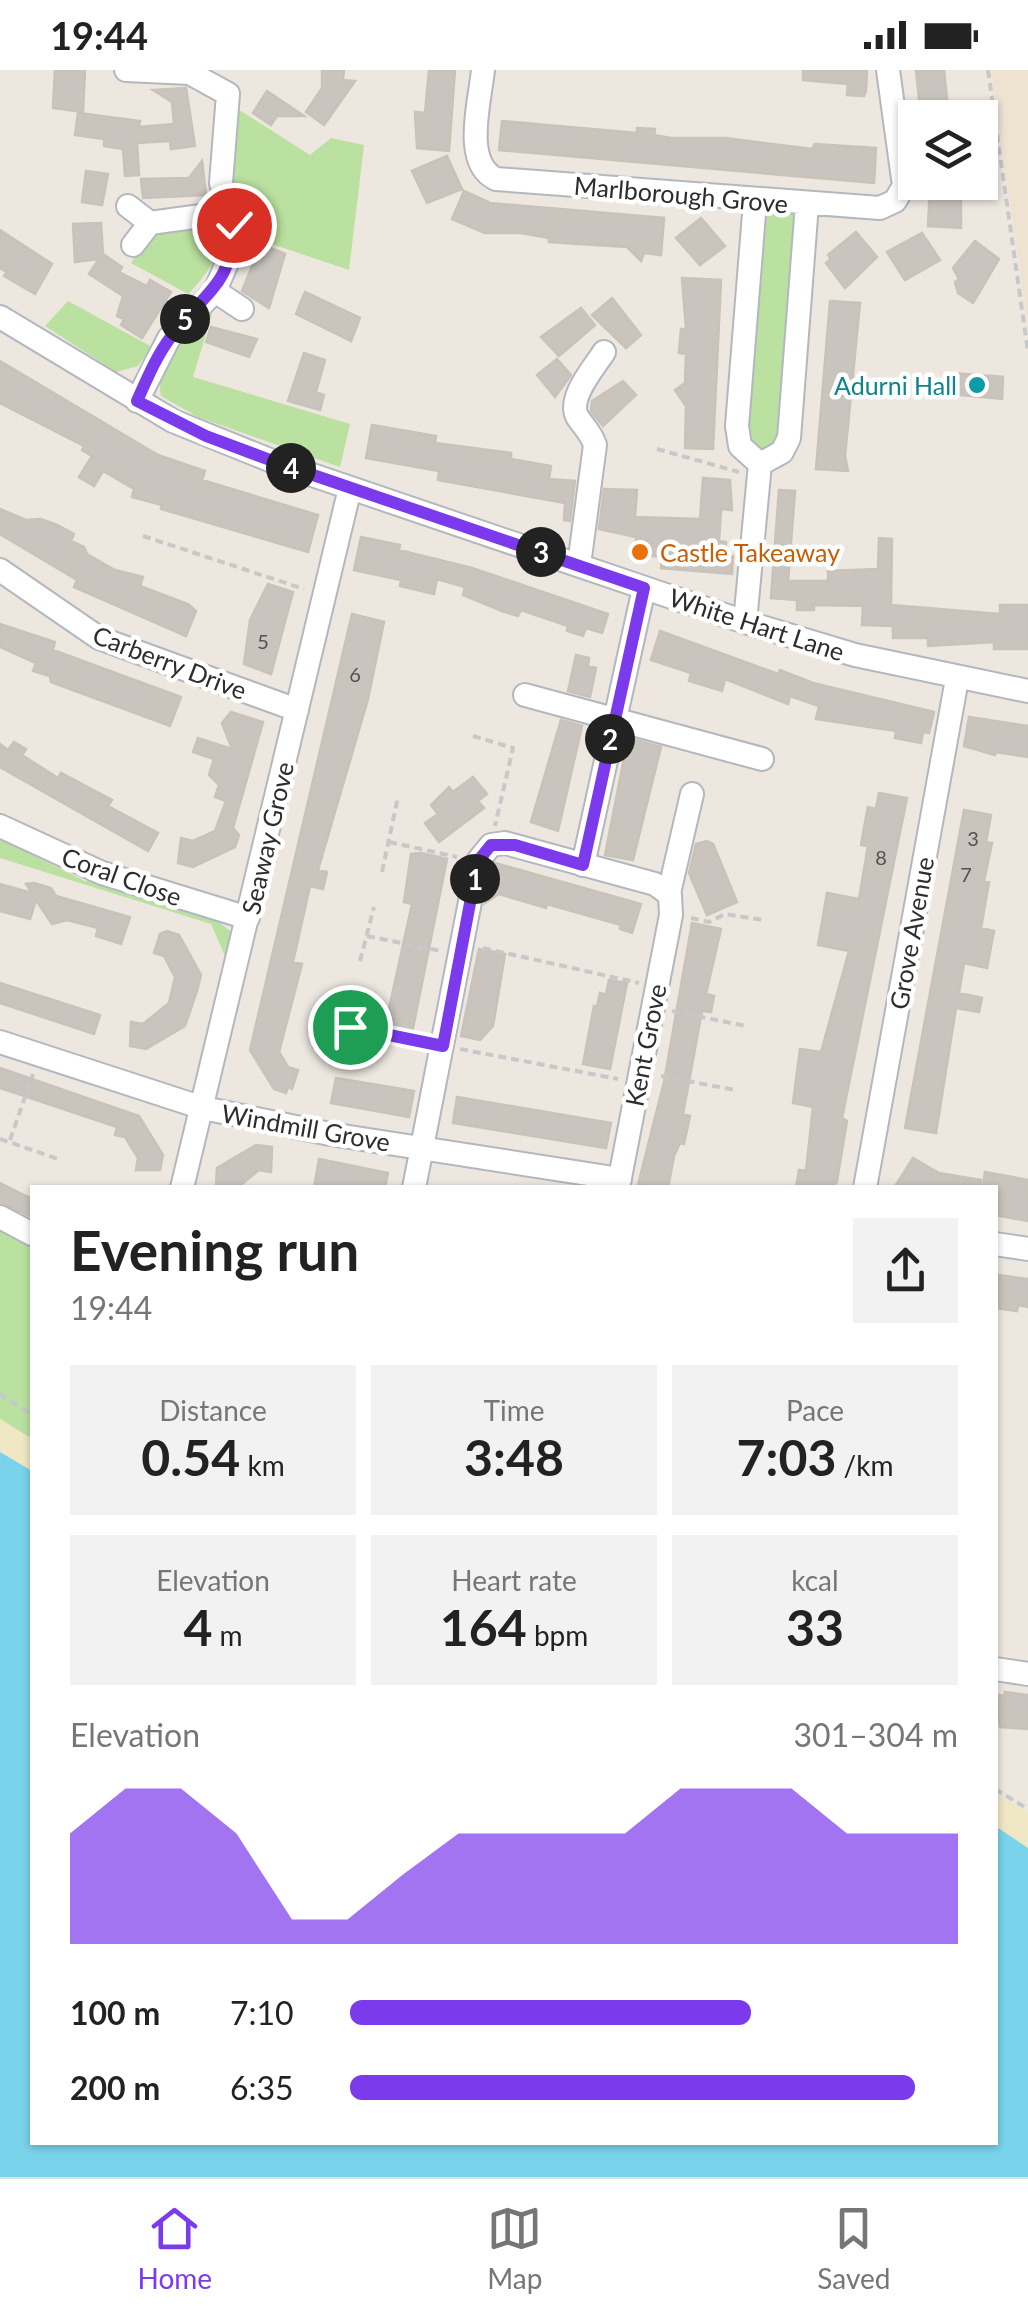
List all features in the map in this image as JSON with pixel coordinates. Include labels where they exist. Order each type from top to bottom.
[{"type":"street","points":[[126,70],[190,72],[238,89],[221,183],[230,212],[233,249],[216,291],[170,338],[137,401]]},
{"type":"street","name":"Marlborough Grove","points":[[483,70],[476,157],[485,174],[496,178],[880,208],[895,201],[904,186],[888,70]]},
{"type":"street","points":[[745,622],[759,471],[740,446],[737,426],[755,200]]},
{"type":"street","points":[[759,471],[782,452],[789,438],[807,204]]},
{"type":"street","points":[[128,206],[150,224]]},
{"type":"street","points":[[133,244],[150,224],[230,212]]},
{"type":"street","points":[[216,291],[242,308]]},
{"type":"street","name":"White Hart Lane","points":[[0,317],[137,401],[206,436],[745,622],[956,679],[1028,691]]},
{"type":"street","points":[[579,565],[595,445],[591,432],[575,414],[574,404],[604,352]]},
{"type":"street","name":"Seaway Grove","points":[[183,1185],[350,488]]},
{"type":"street","name":"Carberry Drive","points":[[0,570],[100,638],[296,710]]},
{"type":"street","points":[[583,865],[644,588]]},
{"type":"street","name":"Grove Avenue","points":[[866,1185],[956,679]]},
{"type":"street","points":[[525,695],[762,759]]},
{"type":"street","name":"Kent Grove","points":[[619,1183],[692,794]]},
{"type":"street","name":"Coral Close","points":[[0,826],[102,873],[248,918]]},
{"type":"street","points":[[415,1185],[484,853],[515,845],[655,884],[670,903]]},
{"type":"street","name":"Windmill Grove","points":[[0,1042],[202,1108],[619,1183]]},
{"type":"street","points":[[0,1218],[30,1233]]},
{"type":"street","points":[[998,1244],[1028,1249]]},
{"type":"street","points":[[998,1669],[1028,1674]]},
{"type":"path","points":[[988,70],[1028,352]]},
{"type":"path","points":[[657,449],[759,471]]},
{"type":"path","points":[[143,536],[324,595]]},
{"type":"path","points":[[389,842],[484,853],[513,748],[473,736]]},
{"type":"path","points":[[382,872],[398,796]]},
{"type":"path","points":[[670,903],[708,922],[725,914],[763,920]]},
{"type":"path","points":[[360,962],[374,906]]},
{"type":"path","points":[[367,936],[462,949],[654,997],[746,1026]]},
{"type":"path","points":[[355,1008],[350,1027],[443,1046],[734,1090]]},
{"type":"path","points":[[10,1140],[40,1053]]},
{"type":"path","points":[[0,1140],[10,1140],[61,1160]]},
{"type":"path","points":[[0,1394],[30,1414]]},
{"type":"path","points":[[998,1791],[1028,1809]]},
{"type":"shaded area","points":[[991,70],[1028,70],[1028,322],[998,100]]},
{"type":"green space","points":[[233,106],[310,155],[331,138],[364,145],[349,270],[245,235],[232,184]]},
{"type":"green space","points":[[767,209],[792,210],[800,217],[782,436],[767,456],[747,446],[762,215]]},
{"type":"green space","points":[[211,225],[222,234],[218,252],[206,274],[188,294],[131,263],[151,231]]},
{"type":"green space","points":[[68,301],[152,347],[138,366],[116,372],[45,326]]},
{"type":"green space","points":[[212,314],[193,377],[350,424],[340,467],[198,417],[161,396],[167,363],[205,316]]},
{"type":"green space","points":[[0,839],[85,881],[97,879],[213,917],[231,932],[226,958],[211,924],[0,858]]},
{"type":"green space","points":[[0,1224],[30,1237],[30,1438],[0,1419]]},
{"type":"sand","points":[[0,1419],[30,1438],[30,1516],[0,1499]]},
{"type":"sand","points":[[998,1796],[1028,1812],[1028,1888],[998,1871]]},
{"type":"water","points":[[0,1452],[30,1470],[30,2145],[998,2145],[998,1828],[1028,1848],[1028,2177],[0,2177]]},
{"type":"building","points":[[55,70],[85,70],[83,112],[53,108]]},
{"type":"building","points":[[322,70],[344,70],[343,80],[355,81],[324,125],[306,112],[322,88]]},
{"type":"building","points":[[429,70],[455,70],[449,151],[417,148],[415,112],[425,113]]},
{"type":"building","points":[[803,70],[867,70],[866,91],[864,96],[847,95],[848,84],[803,80]]},
{"type":"building","points":[[916,70],[944,70],[947,100],[919,100]]},
{"type":"building","points":[[186,88],[195,146],[171,149],[170,141],[137,143],[139,175],[125,176],[123,149],[104,146],[104,139],[75,135],[78,113],[140,121],[139,127],[174,124],[172,102],[153,90]]},
{"type":"building","points":[[267,91],[304,116],[277,116],[271,125],[253,113]]},
{"type":"building","points":[[502,121],[637,133],[637,128],[655,129],[654,135],[671,138],[725,138],[812,149],[815,144],[876,148],[874,183],[499,150]]},
{"type":"building","points":[[447,156],[462,189],[427,203],[412,171]]},
{"type":"building","points":[[202,161],[206,195],[143,198],[141,179],[189,178]]},
{"type":"building","points":[[86,171],[108,174],[102,205],[82,202]]},
{"type":"building","points":[[464,191],[490,203],[664,218],[661,255],[644,253],[641,261],[627,247],[549,242],[549,238],[521,233],[485,233],[452,219]]},
{"type":"building","points":[[929,200],[961,200],[961,228],[928,226]]},
{"type":"building","points":[[701,218],[725,246],[700,265],[676,238]]},
{"type":"building","points":[[101,223],[103,254],[122,267],[119,272],[147,286],[150,280],[171,292],[142,338],[121,325],[124,319],[117,316],[123,296],[89,274],[99,259],[75,262],[73,224]]},
{"type":"building","points":[[0,230],[52,264],[35,294],[4,276],[7,272],[0,268]]},
{"type":"building","points":[[856,232],[877,257],[845,288],[826,263],[831,259],[828,255]]},
{"type":"building","points":[[922,233],[940,260],[905,280],[887,252]]},
{"type":"building","points":[[975,241],[999,259],[973,303],[958,293],[955,282],[959,279],[953,268]]},
{"type":"building","points":[[261,244],[285,254],[269,308],[242,291]]},
{"type":"building","points":[[682,278],[721,280],[713,449],[685,448],[686,406],[675,390],[685,383],[686,354],[679,353],[681,329],[686,329]]},
{"type":"building","points":[[305,292],[360,318],[351,341],[296,314]]},
{"type":"building","points":[[612,298],[641,335],[626,348],[592,315]]},
{"type":"building","points":[[830,301],[860,303],[845,456],[848,471],[816,469]]},
{"type":"building","points":[[581,308],[595,325],[559,356],[541,337]]},
{"type":"building","points":[[211,327],[257,339],[249,357],[206,342]]},
{"type":"building","points":[[304,353],[325,360],[316,392],[324,395],[320,410],[288,401]]},
{"type":"building","points":[[557,359],[571,375],[555,397],[537,375]]},
{"type":"building","points":[[0,361],[158,455],[205,471],[202,480],[318,515],[308,552],[161,509],[162,505],[132,497],[134,489],[103,471],[94,486],[79,477],[92,456],[82,450],[84,446],[0,403]]},
{"type":"building","name":"Adurni Hall","points":[[952,373],[1003,377],[1002,399],[951,394]]},
{"type":"building","points":[[623,381],[636,395],[603,426],[591,411],[592,401]]},
{"type":"building","points":[[372,425],[436,436],[435,443],[511,453],[511,459],[551,466],[549,479],[575,481],[570,521],[564,520],[565,503],[438,480],[439,471],[366,458]]},
{"type":"building","points":[[703,478],[730,480],[732,510],[721,509],[719,541],[726,542],[726,556],[733,556],[732,574],[661,568],[662,557],[635,554],[636,537],[599,529],[604,489],[637,490],[635,517],[700,519]]},
{"type":"building","points":[[779,490],[795,491],[788,581],[828,581],[828,571],[878,569],[879,538],[892,539],[891,605],[1000,614],[1000,605],[1028,605],[1028,649],[994,649],[994,642],[928,646],[928,638],[893,638],[893,626],[862,625],[863,606],[814,605],[814,610],[797,610],[797,600],[771,598]]},
{"type":"building","points":[[0,509],[26,520],[41,519],[57,525],[74,534],[71,541],[84,547],[87,554],[115,570],[143,577],[140,586],[188,604],[196,611],[186,636],[74,587],[77,580],[0,534]]},
{"type":"building","points":[[361,537],[400,545],[399,550],[472,568],[608,614],[602,633],[586,628],[583,636],[567,631],[568,626],[521,610],[518,616],[502,611],[463,595],[465,587],[437,579],[434,594],[400,586],[401,580],[354,570]]},
{"type":"building","points":[[268,584],[293,592],[271,674],[244,664],[250,620]]},
{"type":"building","points":[[352,614],[384,622],[368,699],[318,870],[327,872],[323,889],[310,886],[293,962],[302,964],[279,1052],[288,1067],[298,1070],[292,1089],[288,1087],[286,1093],[274,1089],[250,1050]]},
{"type":"building","points":[[0,624],[55,642],[53,650],[181,697],[170,726],[51,682],[50,676],[33,671],[36,663],[0,647]]},
{"type":"building","points":[[660,631],[778,674],[780,670],[813,683],[934,712],[929,733],[923,732],[921,743],[895,738],[896,731],[816,719],[819,706],[790,696],[788,704],[725,679],[722,691],[689,681],[691,673],[651,660]]},
{"type":"building","points":[[576,655],[589,658],[588,666],[596,668],[590,697],[568,691]]},
{"type":"building","points":[[231,712],[263,722],[233,828],[239,835],[235,847],[193,867],[178,863],[181,838],[193,841],[215,831],[226,801],[215,797],[219,785],[209,775],[214,759],[193,752],[198,738],[232,749],[222,723]]},
{"type":"building","points":[[969,717],[1028,726],[1028,757],[996,752],[995,755],[964,746]]},
{"type":"building","points":[[561,720],[582,726],[558,831],[531,822]]},
{"type":"building","points":[[628,738],[661,747],[633,860],[605,855]]},
{"type":"building","points":[[14,742],[26,749],[22,755],[58,778],[61,773],[112,800],[108,806],[158,833],[148,851],[0,767],[0,744],[8,750]]},
{"type":"building","points":[[473,777],[487,794],[478,801],[484,808],[439,842],[425,823],[438,814],[431,805],[449,787],[453,792]]},
{"type":"building","points":[[879,793],[907,798],[842,1118],[847,1121],[837,1181],[835,1185],[796,1185],[799,1170],[806,1171],[813,1107],[793,1103],[800,1049],[821,1052],[849,951],[818,945],[827,893],[859,899],[868,846],[861,845],[866,817],[868,807],[876,809]]},
{"type":"building","points":[[964,810],[991,815],[986,842],[992,843],[984,881],[989,882],[981,928],[994,931],[987,968],[964,963],[959,993],[982,998],[979,1012],[956,1008],[936,1133],[905,1128]]},
{"type":"building","points":[[696,844],[713,844],[737,902],[707,915],[689,873]]},
{"type":"building","points":[[411,854],[447,859],[412,1033],[385,1027],[412,904],[404,902]]},
{"type":"building","points":[[495,863],[641,904],[632,933],[620,929],[621,925],[499,894],[485,903]]},
{"type":"building","points":[[0,884],[32,893],[26,884],[51,888],[56,896],[130,917],[121,944],[96,936],[98,928],[67,920],[52,924],[36,900],[30,919],[0,911]]},
{"type":"building","points":[[692,923],[721,929],[706,994],[714,996],[711,1012],[702,1011],[683,1114],[690,1116],[684,1144],[680,1143],[674,1156],[669,1185],[638,1185],[664,1082]]},
{"type":"building","points":[[167,931],[179,935],[201,975],[197,991],[185,1026],[146,1049],[130,1046],[131,1022],[143,1024],[169,1003],[175,977],[164,956],[154,953],[160,934]]},
{"type":"building","points":[[479,949],[505,954],[493,1026],[480,1040],[461,1036]]},
{"type":"building","points":[[609,980],[627,983],[610,1069],[583,1064],[594,1006],[597,1007],[600,993],[606,995]]},
{"type":"building","points":[[0,983],[100,1015],[94,1034],[0,1003]]},
{"type":"building","points":[[0,1068],[139,1116],[163,1155],[160,1170],[136,1170],[138,1158],[125,1137],[115,1135],[117,1127],[0,1088]]},
{"type":"building","points":[[336,1078],[414,1091],[409,1117],[331,1103]]},
{"type":"building","points":[[457,1097],[611,1123],[606,1148],[453,1123]]},
{"type":"building","points":[[256,1145],[272,1147],[271,1172],[259,1170],[241,1185],[216,1185],[217,1168]]},
{"type":"building","points":[[913,1158],[939,1173],[981,1180],[980,1185],[896,1185]]},
{"type":"building","points":[[319,1159],[388,1173],[386,1185],[315,1185]]},
{"type":"building","points":[[985,1172],[1028,1180],[1028,1188],[1019,1188],[1028,1189],[1028,1221],[998,1216],[998,1185],[983,1185]]},
{"type":"building","points":[[0,1183],[30,1198],[30,1216],[0,1202]]},
{"type":"building","points":[[998,1275],[1028,1279],[1028,1307],[1018,1305],[1017,1311],[998,1308]]},
{"type":"building","points":[[1005,1692],[1028,1695],[1028,1729],[1000,1727],[998,1695],[1004,1696]]},
{"type":"place","name":"Adurni Hall","points":[[977,385]]},
{"type":"place","name":"Castle Takeaway","points":[[640,552]]},
{"type":"route","points":[[234,225],[233,249],[216,291],[198,305],[170,338],[137,401],[206,436],[278,463],[644,588],[583,865],[515,845],[491,845],[478,861],[443,1046],[350,1027]]}]
